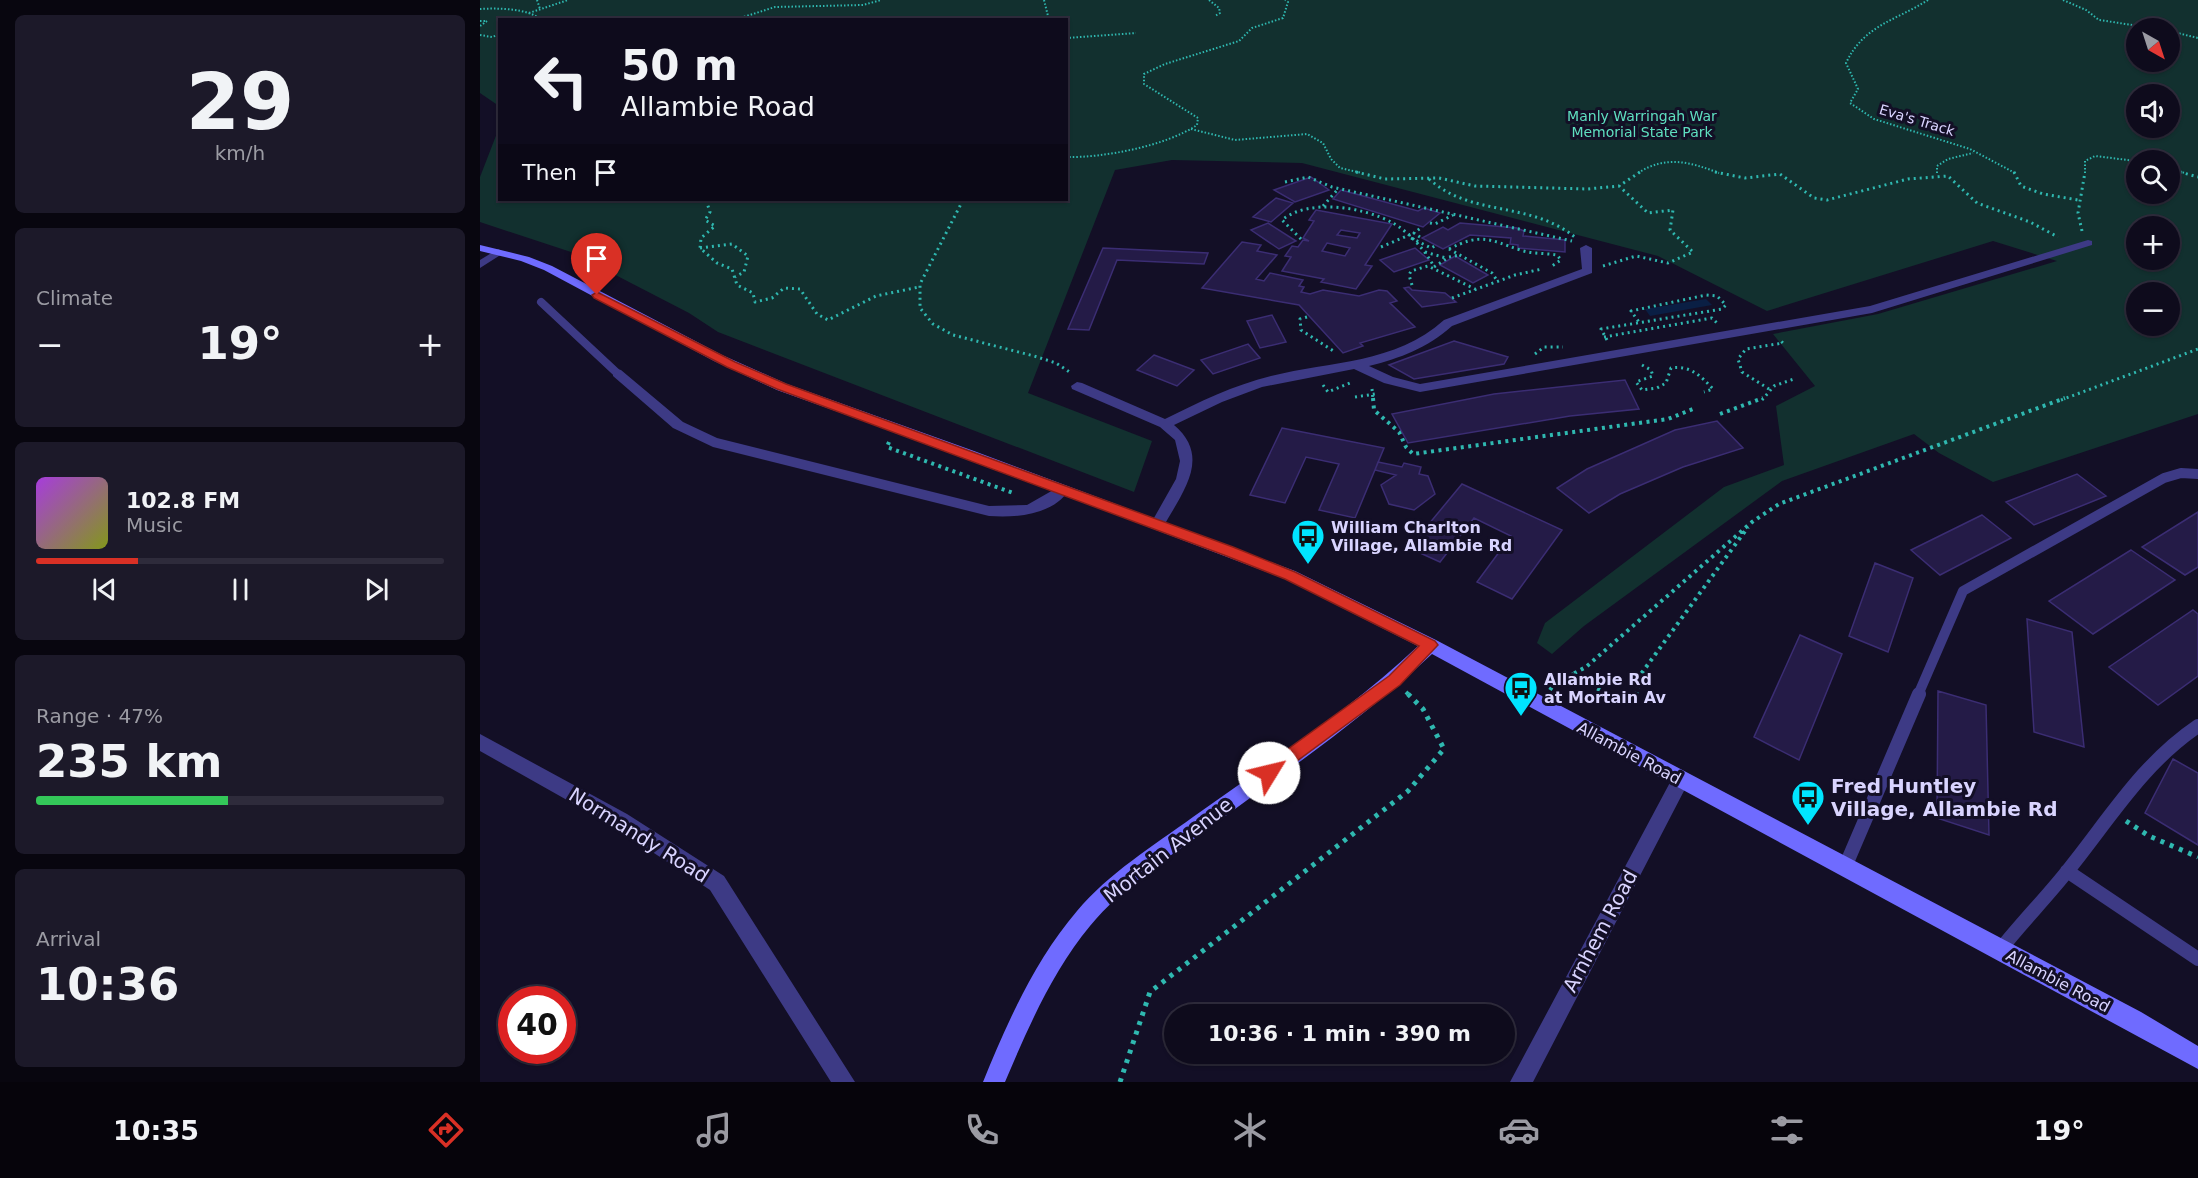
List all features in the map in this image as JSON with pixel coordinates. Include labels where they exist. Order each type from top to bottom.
[{"type":"main road","name":"Allambie Road","points":[[480,248],[548,268],[743,370],[1290,575],[1430,645],[1680,781],[2133,1020],[2198,1058]]},
{"type":"main road","name":"Mortain Avenue","points":[[994,1082],[1028,1003],[1054,957],[1085,917],[1122,882],[1161,852],[1394,681],[1430,645]]},
{"type":"street","points":[[1358,366],[1417,389],[1430,387],[1872,309],[2088,243]]},
{"type":"street","points":[[1165,424],[1246,388],[1270,380],[1358,366],[1435,339],[1448,323],[1588,271],[1586,248]]},
{"type":"street","points":[[480,265],[498,252]]},
{"type":"street","points":[[617,373],[678,425],[713,442],[989,511],[1012,513],[1044,504],[1062,490]]},
{"type":"street","points":[[1077,386],[1165,424],[1181,438],[1187,461],[1178,492],[1157,525]]},
{"type":"street","name":"Normandy Road","points":[[480,742],[620,820],[717,883],[844,1082]]},
{"type":"street","name":"Arnhem Road","points":[[1521,1082],[1680,781]]},
{"type":"lane","points":[[541,302],[549,312],[606,360],[617,373]]},
{"type":"lane","points":[[1845,867],[1963,591],[2164,478],[2181,473],[2198,474]]},
{"type":"lane","points":[[2000,950],[2067,871],[2158,756],[2181,735],[2198,726]]},
{"type":"lane","points":[[2067,871],[2198,959]]},
{"type":"path","points":[[537,0],[540,9]]},
{"type":"path","points":[[527,13],[568,0]]},
{"type":"path","points":[[740,18],[775,7],[863,4],[881,0]]},
{"type":"path","points":[[1044,0],[1048,18]]},
{"type":"path","points":[[1209,0],[1219,8],[1220,13],[1215,16]]},
{"type":"path","points":[[1068,157],[1085,158],[1119,154],[1197,125],[1198,118],[1144,84],[1144,74],[1165,64],[1239,41],[1252,28],[1283,18],[1288,2],[1285,0]]},
{"type":"path","name":"Eva's Track","points":[[1928,0],[1869,31],[1858,40],[1846,63],[1858,89],[1850,104],[1874,119],[1970,149],[1973,153],[2014,171],[2021,186],[2043,194],[2078,200]]},
{"type":"path","points":[[2063,0],[2106,22],[2126,25]]},
{"type":"path","points":[[480,9],[496,8],[536,15],[539,18]]},
{"type":"path","points":[[480,21],[487,21],[480,26]]},
{"type":"path","points":[[1068,38],[1136,33]]},
{"type":"path","points":[[2180,34],[2198,38]]},
{"type":"path","points":[[480,35],[492,37],[498,35]]},
{"type":"path","points":[[1191,129],[1235,140],[1307,134],[1323,143],[1331,159],[1340,168],[1385,179],[1429,178],[1475,186],[1587,189],[1619,186],[1646,168],[1671,160],[1692,163],[1720,174],[1745,178],[1780,174],[1814,198],[1827,200],[1937,174],[1960,183],[1971,199],[1979,204],[2018,217],[2051,232],[2073,248]]},
{"type":"path","points":[[1937,174],[1937,166],[1947,158],[1969,156],[1973,153]]},
{"type":"path","points":[[2088,243],[2078,223],[2078,200],[2086,171],[2085,161],[2095,156],[2126,160]]},
{"type":"path","points":[[2180,172],[2198,177]]},
{"type":"path","points":[[1285,182],[1308,177],[1339,188],[1518,228],[1574,242],[1586,248]]},
{"type":"path","points":[[1429,178],[1446,194],[1530,214],[1568,229]]},
{"type":"path","points":[[1588,271],[1636,256],[1668,263],[1693,252],[1670,230],[1673,210],[1648,213],[1619,186]]},
{"type":"path","points":[[1322,207],[1339,188]]},
{"type":"path","points":[[700,248],[701,238],[711,232],[715,226],[705,220],[710,212],[706,201]]},
{"type":"path","points":[[962,201],[919,287],[921,309],[934,324],[957,336],[992,348],[1036,355],[1070,371],[1077,386]]},
{"type":"path","points":[[1300,239],[1284,225],[1282,220],[1295,211],[1322,207],[1361,213],[1402,228],[1407,237],[1431,258],[1434,267]]},
{"type":"path","points":[[1430,223],[1435,224],[1453,215]]},
{"type":"path","points":[[1381,247],[1407,237],[1422,227]]},
{"type":"path","points":[[1414,233],[1420,237]]},
{"type":"path","points":[[1407,237],[1431,248],[1435,246]]},
{"type":"path","points":[[1452,298],[1498,282],[1515,274],[1553,266],[1561,260],[1557,255],[1516,249],[1500,240],[1471,237],[1449,249],[1492,273],[1498,282]]},
{"type":"path","points":[[700,248],[732,244],[748,256],[744,272],[735,277]]},
{"type":"path","points":[[700,248],[717,263],[732,269],[743,290],[753,293],[755,302],[772,298],[776,292],[787,286],[800,288],[810,300],[817,314],[828,320],[876,296],[919,287]]},
{"type":"path","points":[[1423,251],[1447,258]]},
{"type":"path","points":[[1434,267],[1447,258],[1460,255]]},
{"type":"path","points":[[1412,285],[1409,275],[1411,271],[1419,267],[1434,267],[1476,290]]},
{"type":"path","points":[[1631,311],[1639,322]]},
{"type":"path","points":[[1307,317],[1300,319],[1301,330],[1335,352],[1345,355]]},
{"type":"path","points":[[1539,705],[1554,684],[1586,667],[1752,522],[1779,504],[2198,349]]},
{"type":"path","points":[[1314,372],[1328,392],[1358,381]]},
{"type":"path","points":[[1720,414],[1761,401],[1769,389],[1794,379]]},
{"type":"path","points":[[1369,385],[1374,392],[1374,410],[1399,432],[1406,447],[1413,454],[1668,419],[1693,409]]},
{"type":"path","points":[[894,426],[887,447],[1044,504]]},
{"type":"path","points":[[1571,674],[1622,703],[1635,699],[1641,674],[1752,522]]},
{"type":"path","points":[[1120,1082],[1150,992],[1408,792],[1444,749],[1423,709],[1394,681]]},
{"type":"path","points":[[2113,813],[2149,836],[2198,857]]},
{"type":"green space","name":"Manly Warringah War Memorial State Park","points":[[480,0],[2198,0],[2198,414],[1993,482],[1939,453],[1914,434],[1782,481],[1584,626],[1552,654],[1537,643],[1545,623],[1724,487],[1784,465],[1776,406],[1815,386],[1773,334],[1878,314],[2057,261],[1993,241],[1767,311],[1658,256],[1302,163],[1172,160],[1115,170],[1028,393],[1152,441],[1134,492],[718,332],[689,313],[571,252],[480,222],[480,177],[498,131],[498,201],[1068,201],[1068,18],[498,18],[498,105],[480,93]]},
{"type":"water","points":[[1706,299],[1712,305],[1650,316],[1645,309]]},
{"type":"building","points":[[1311,177],[1329,190],[1295,202],[1274,190]]},
{"type":"building","points":[[1341,190],[1418,211],[1424,208],[1440,213],[1423,227],[1333,199]]},
{"type":"building","points":[[1276,198],[1293,203],[1271,222],[1253,217]]},
{"type":"building","points":[[1316,210],[1392,224],[1365,265],[1372,266],[1356,289],[1321,282],[1324,279],[1282,271],[1291,257],[1285,256],[1292,246],[1298,247],[1303,240],[1309,241],[1303,238],[1314,221],[1309,220]],"holes":[[[1341,230],[1360,233],[1357,238],[1337,235]],[[1327,243],[1350,248],[1345,256],[1322,251]]]},
{"type":"building","points":[[1268,223],[1296,241],[1279,249],[1251,230]]},
{"type":"building","points":[[1460,223],[1517,228],[1524,231],[1523,236],[1565,240],[1565,252],[1518,248],[1518,245],[1510,244],[1511,238],[1470,235],[1443,249],[1422,238],[1443,227],[1448,230]]},
{"type":"building","points":[[1242,242],[1261,245],[1257,251],[1277,255],[1256,279],[1264,281],[1270,273],[1303,280],[1299,286],[1304,287],[1301,292],[1310,294],[1323,290],[1359,296],[1379,290],[1387,291],[1397,301],[1390,303],[1415,327],[1360,343],[1363,346],[1343,353],[1299,305],[1202,288]]},
{"type":"building","points":[[1103,248],[1208,253],[1204,264],[1117,260],[1089,330],[1068,329]]},
{"type":"building","points":[[1415,248],[1429,260],[1394,272],[1380,260]]},
{"type":"building","points":[[1455,256],[1488,275],[1473,283],[1440,265]]},
{"type":"building","points":[[1409,287],[1412,290],[1445,293],[1456,302],[1422,307],[1404,288]]},
{"type":"building","points":[[1272,315],[1286,342],[1260,348],[1247,321]]},
{"type":"building","points":[[1454,341],[1508,357],[1504,364],[1414,379],[1389,365]]},
{"type":"building","points":[[1248,344],[1260,358],[1213,374],[1201,360]]},
{"type":"building","points":[[1154,355],[1194,370],[1177,386],[1137,370]]},
{"type":"building","points":[[1625,380],[1639,409],[1570,416],[1408,443],[1392,414],[1494,394]]},
{"type":"building","points":[[1717,421],[1743,448],[1683,467],[1620,494],[1589,513],[1557,488],[1587,469],[1675,430]]},
{"type":"building","points":[[1282,428],[1384,448],[1355,518],[1319,510],[1339,464],[1306,457],[1285,503],[1250,495]]},
{"type":"building","points":[[1378,462],[1402,467],[1404,463],[1421,467],[1419,474],[1428,476],[1435,494],[1414,510],[1389,504],[1381,485],[1396,475],[1375,470]]},
{"type":"building","points":[[2077,474],[2106,496],[2034,525],[2006,502]]},
{"type":"building","points":[[1462,484],[1562,530],[1512,599],[1477,582],[1511,536],[1474,518],[1440,562],[1409,548]]},
{"type":"building","points":[[2198,512],[2198,567],[2185,575],[2142,547]]},
{"type":"building","points":[[1982,515],[2011,538],[1940,575],[1911,550]]},
{"type":"building","points":[[2131,550],[2175,580],[2093,634],[2049,601]]},
{"type":"building","points":[[1875,563],[1913,578],[1888,652],[1849,636]]},
{"type":"building","points":[[2193,610],[2198,614],[2198,676],[2158,705],[2109,667]]},
{"type":"building","points":[[2027,619],[2072,632],[2084,747],[2034,732]]},
{"type":"building","points":[[1800,635],[1842,654],[1799,760],[1754,737]]},
{"type":"building","points":[[1938,691],[1986,705],[1989,835],[1937,818]]},
{"type":"building","points":[[2173,759],[2198,773],[2198,845],[2145,813]]},
{"type":"place","name":"William Charlton Village, Allambie Rd","points":[[1308,565]]},
{"type":"place","name":"Allambie Rd at Mortain Av","points":[[1521,717]]},
{"type":"place","name":"Fred Huntley Village, Allambie Rd","points":[[1808,826]]},
{"type":"route","points":[[597,295],[743,370],[782,387],[969,454],[1290,575],[1430,645],[1394,681],[1269,773]]}]
